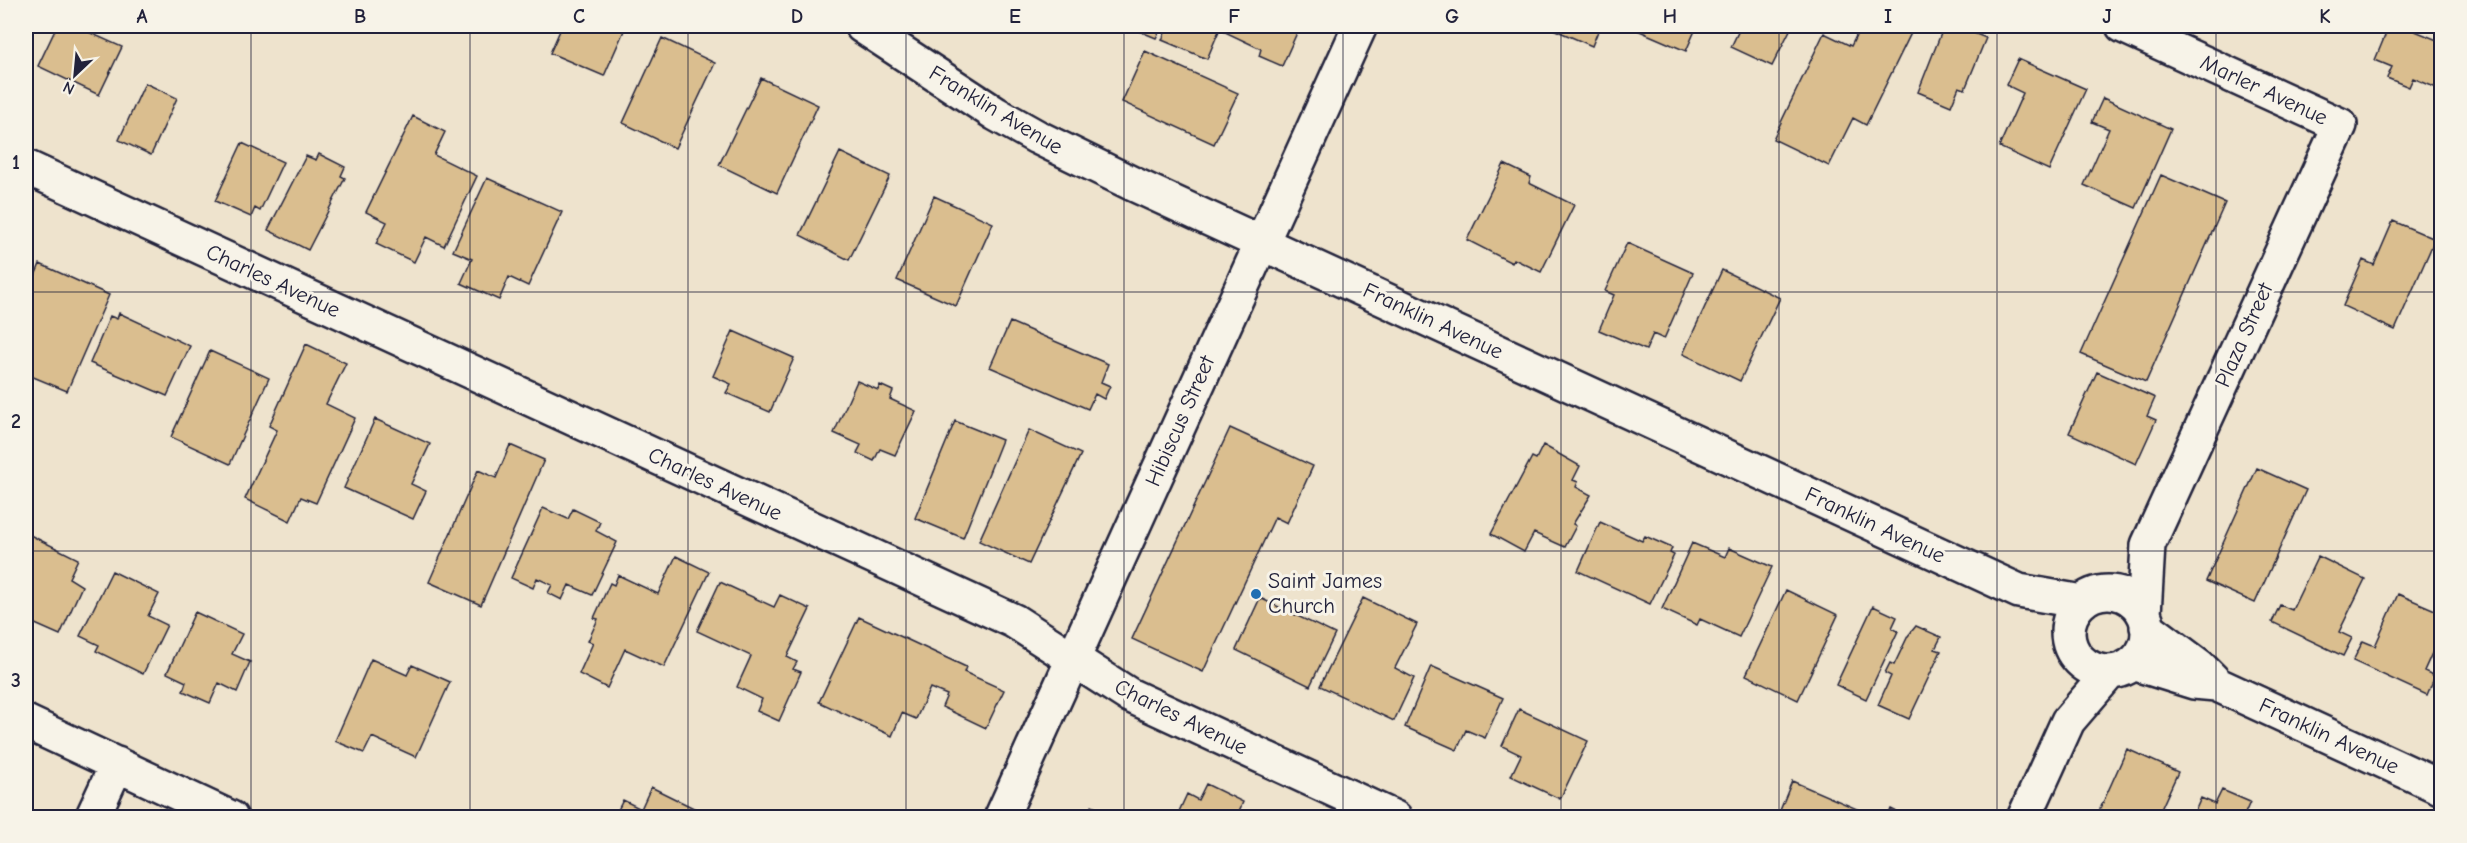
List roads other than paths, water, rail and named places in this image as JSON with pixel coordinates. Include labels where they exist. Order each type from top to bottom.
[{"type":"street","name":"Franklin Avenue","points":[[862,26],[1037,137],[1261,242],[2019,591],[2090,598]]},
{"type":"street","name":"Hibiscus Street","points":[[1001,818],[1360,26]]},
{"type":"street","name":"Marler Avenue","points":[[2123,26],[2340,125]]},
{"type":"street","name":"Plaza Street","points":[[2145,621],[2148,545],[2340,125]]},
{"type":"street","name":"Charles Avenue","points":[[26,167],[1014,621],[1129,695],[1395,818]]},
{"type":"street","name":"Plaza Street","points":[[2090,598],[2148,545]]},
{"type":"street","name":"Franklin Avenue","points":[[2019,591],[2072,648]]},
{"type":"street","points":[[2024,818],[2068,721],[2147,641],[2145,621],[2136,604],[2125,596],[2090,598],[2070,621],[2072,648],[2068,721]]},
{"type":"street","name":"Franklin Avenue","points":[[2145,621],[2199,666],[2216,684]]},
{"type":"street","points":[[2072,648],[2089,667],[2121,668]]},
{"type":"street","name":"Franklin Avenue","points":[[2121,668],[2216,684],[2442,788]]},
{"type":"street","points":[[26,722],[231,818]]},
{"type":"street","points":[[92,818],[117,764]]},
{"type":"place","name":"Saint James Church","points":[[1256,594]]}]
